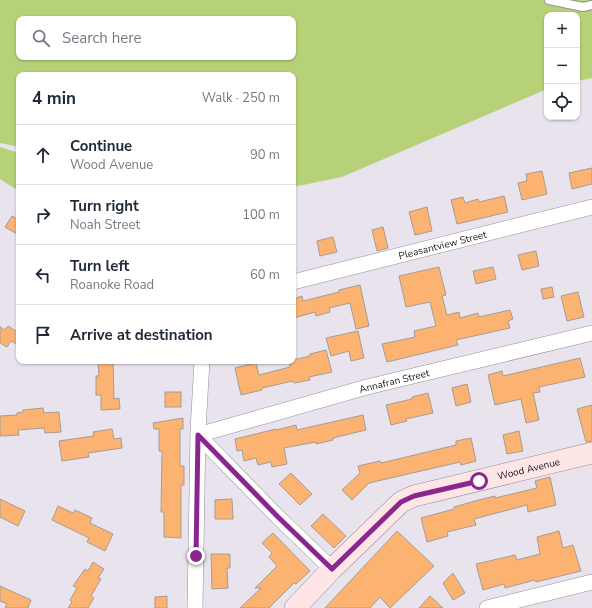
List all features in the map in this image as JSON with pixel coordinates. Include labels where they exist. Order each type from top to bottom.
[{"type":"main road","name":"Wood Avenue","points":[[295,608],[332,569],[401,502],[414,496],[592,452]]},
{"type":"street","name":"Pleasantview Street","points":[[296,281],[592,207]]},
{"type":"street","name":"Annafran Street","points":[[198,435],[367,387],[592,333]]},
{"type":"street","points":[[195,608],[198,435],[202,364]]},
{"type":"street","points":[[198,435],[278,517],[332,569]]},
{"type":"street","points":[[487,608],[592,582]]},
{"type":"lane","points":[[549,0],[583,7],[592,5]]},
{"type":"green space","points":[[0,0],[592,0],[592,78],[580,80],[580,12],[544,12],[544,90],[342,177],[296,186],[296,72],[16,72],[16,146],[0,143]]},
{"type":"green space","points":[[0,147],[16,152],[16,189],[0,179]]},
{"type":"building","points":[[592,168],[592,184],[572,189],[569,173]]},
{"type":"building","points":[[542,171],[547,194],[522,200],[518,183],[527,181],[526,174]]},
{"type":"building","points":[[504,196],[508,212],[457,224],[451,200],[463,197],[465,203],[478,199],[479,202]]},
{"type":"building","points":[[427,207],[432,231],[415,235],[409,212]]},
{"type":"building","points":[[12,216],[16,218],[16,233],[5,227]]},
{"type":"building","points":[[383,227],[388,248],[377,251],[372,230]]},
{"type":"building","points":[[333,237],[337,252],[320,256],[317,241]]},
{"type":"building","points":[[536,251],[539,266],[522,270],[518,255]]},
{"type":"building","points":[[439,267],[446,295],[442,296],[447,315],[459,312],[460,318],[478,313],[479,317],[510,310],[513,319],[508,321],[510,328],[456,340],[458,345],[387,362],[382,344],[415,337],[414,331],[436,326],[430,302],[406,307],[399,276]]},
{"type":"building","points":[[493,267],[496,279],[476,284],[473,271]]},
{"type":"building","points":[[360,285],[369,326],[356,329],[350,303],[329,308],[330,312],[316,316],[315,312],[296,317],[296,298],[302,296],[303,301],[339,292],[339,290]]},
{"type":"building","points":[[552,287],[554,297],[543,299],[541,289]]},
{"type":"building","points":[[578,292],[584,317],[567,321],[561,296]]},
{"type":"building","points":[[8,326],[16,331],[16,344],[11,341],[7,347],[0,343],[0,327],[5,330]]},
{"type":"building","points":[[358,331],[364,358],[351,361],[349,351],[331,356],[326,338]]},
{"type":"building","points":[[326,350],[332,372],[309,377],[310,380],[294,383],[293,381],[262,388],[262,390],[241,395],[235,368],[256,364],[259,375],[290,367],[290,364],[296,364],[296,359],[310,356],[310,354]]},
{"type":"building","points":[[580,358],[585,377],[539,387],[540,392],[533,393],[539,420],[526,423],[521,399],[495,405],[488,375],[502,371],[503,376]]},
{"type":"building","points":[[98,364],[113,364],[114,399],[119,398],[120,409],[101,410],[101,395],[96,395],[96,376],[99,376]]},
{"type":"building","points":[[467,384],[471,402],[456,406],[452,388]]},
{"type":"building","points":[[165,392],[181,392],[181,407],[165,407]]},
{"type":"building","points":[[428,393],[433,413],[406,419],[407,421],[391,425],[386,405],[412,399],[412,397]]},
{"type":"building","points":[[592,405],[592,441],[586,442],[577,409]]},
{"type":"building","points":[[43,408],[44,413],[59,412],[61,432],[45,433],[44,428],[18,430],[19,435],[0,436],[0,416],[17,415],[17,413],[23,412],[23,410]]},
{"type":"building","points":[[363,415],[366,430],[316,444],[316,442],[284,448],[287,464],[272,467],[271,462],[258,465],[256,458],[244,461],[242,450],[237,451],[235,439],[296,425],[297,430]]},
{"type":"building","points":[[183,418],[183,429],[180,429],[180,466],[184,466],[184,485],[181,485],[181,538],[164,537],[164,512],[161,512],[162,451],[159,451],[159,429],[154,429],[153,423]]},
{"type":"building","points":[[112,429],[114,439],[121,438],[122,448],[88,453],[89,457],[62,461],[59,441],[94,436],[93,432]]},
{"type":"building","points":[[519,431],[523,451],[507,454],[503,435]]},
{"type":"building","points":[[471,438],[476,461],[461,465],[460,462],[369,483],[352,500],[342,490],[360,473],[358,466],[380,461],[381,463],[456,445],[456,441]]},
{"type":"building","points":[[291,473],[312,494],[300,505],[279,484]]},
{"type":"building","points":[[550,477],[556,505],[528,512],[527,505],[474,519],[476,525],[447,532],[448,536],[427,542],[421,518],[454,509],[454,507],[475,501],[537,488],[535,481]]},
{"type":"building","points":[[0,499],[25,511],[18,526],[0,517]]},
{"type":"building","points":[[232,499],[233,519],[215,519],[215,500]]},
{"type":"building","points":[[58,506],[73,513],[75,510],[92,518],[90,523],[113,534],[105,551],[87,542],[89,538],[52,520]]},
{"type":"building","points":[[323,514],[346,536],[334,548],[311,526]]},
{"type":"building","points":[[397,531],[434,566],[390,608],[380,597],[370,608],[325,608]]},
{"type":"building","points":[[559,531],[563,548],[573,545],[581,571],[536,582],[535,580],[505,588],[504,584],[483,590],[476,564],[515,555],[517,560],[540,554],[537,537]]},
{"type":"building","points":[[273,533],[310,571],[296,584],[294,583],[269,608],[240,608],[261,588],[255,588],[277,566],[269,557],[272,553],[262,543]]},
{"type":"building","points":[[211,554],[230,554],[230,568],[227,568],[228,588],[212,589]]},
{"type":"building","points":[[93,562],[104,569],[98,578],[101,579],[91,596],[94,598],[88,608],[68,608],[72,602],[70,600],[77,588],[73,586],[85,569],[88,571]]},
{"type":"building","points":[[453,573],[465,593],[453,600],[443,583]]},
{"type":"building","points":[[0,586],[31,600],[28,608],[5,608],[7,604],[0,601]]},
{"type":"building","points":[[167,596],[167,608],[155,608],[155,597]]},
{"type":"building","points":[[430,596],[443,608],[419,608]]},
{"type":"route","points":[[196,556],[198,435],[278,517],[332,569],[401,502],[414,496],[479,481]]}]
